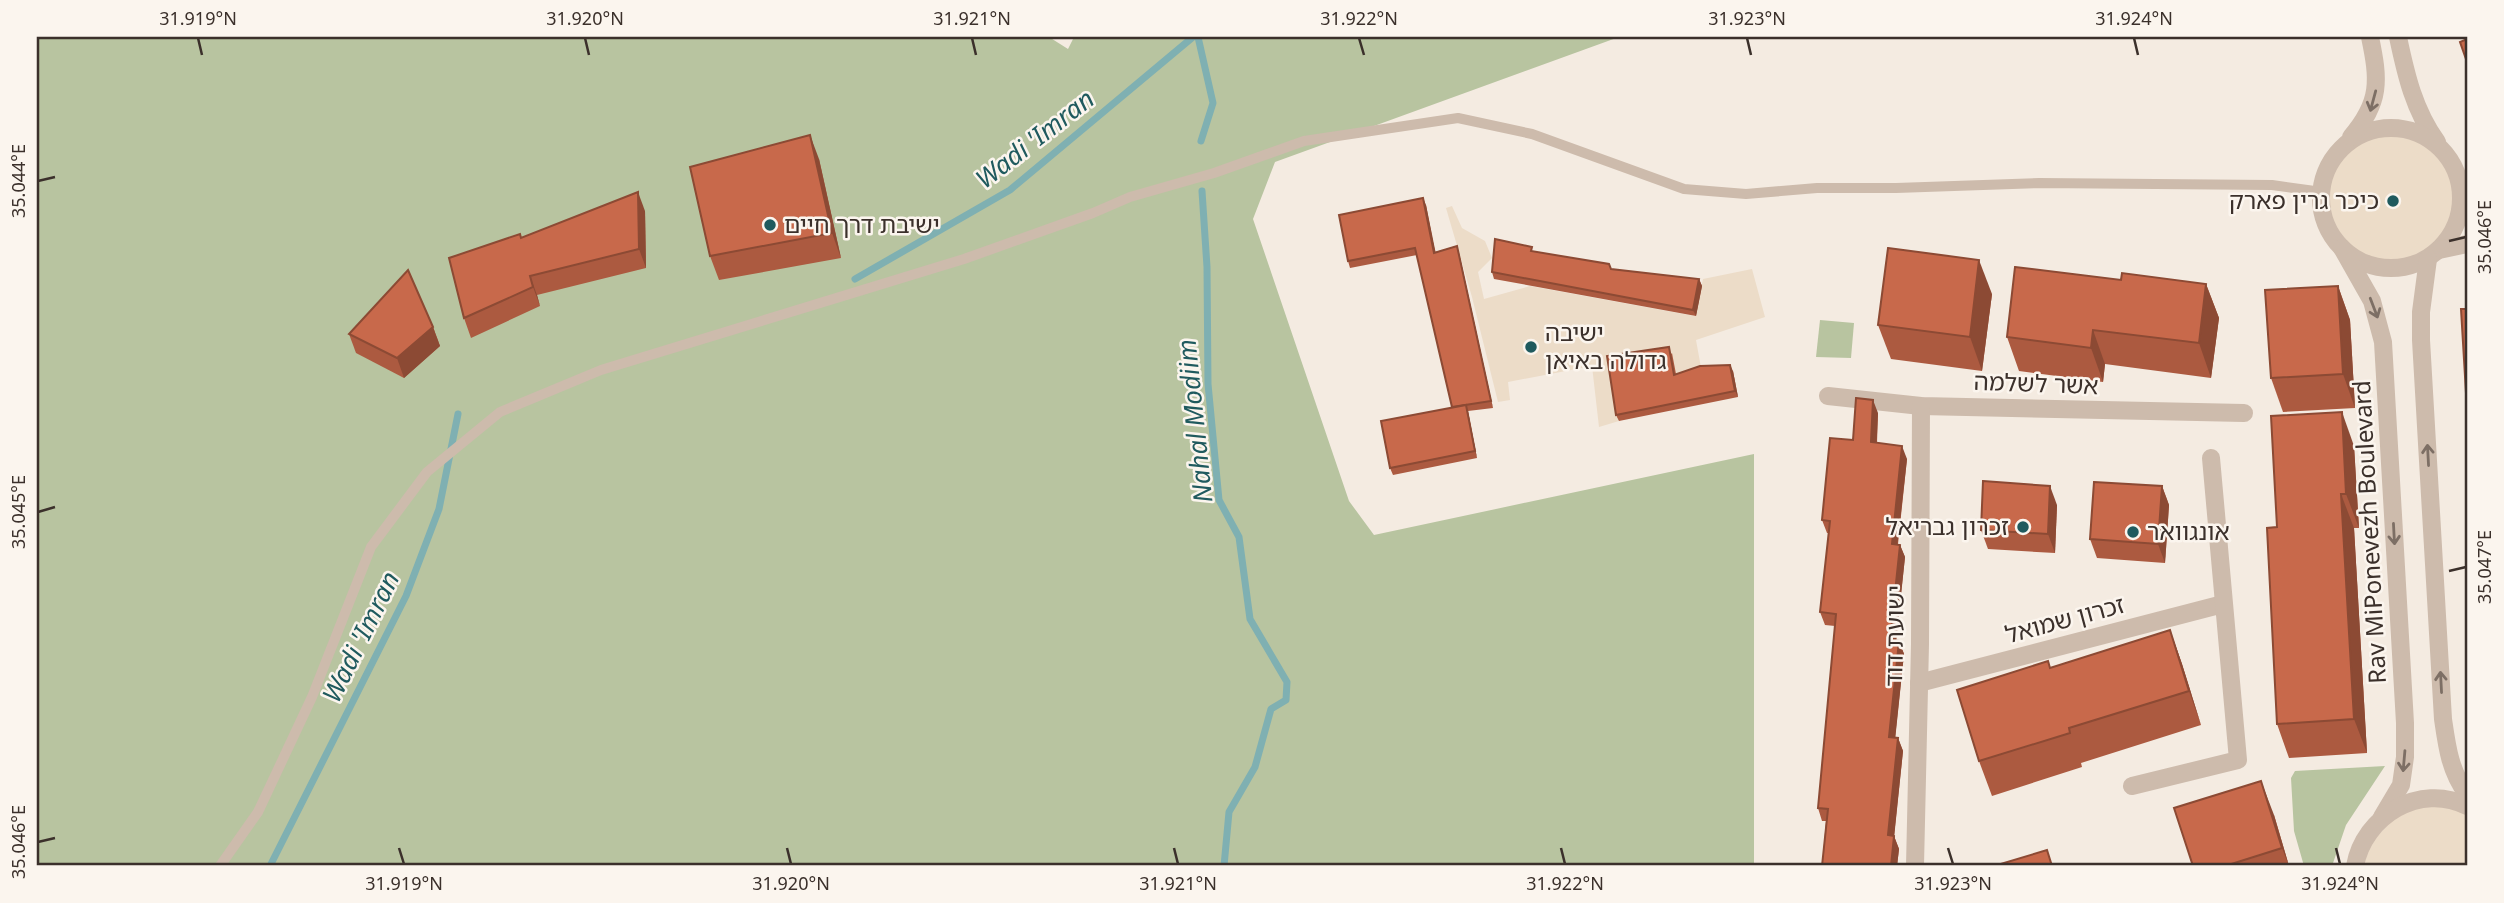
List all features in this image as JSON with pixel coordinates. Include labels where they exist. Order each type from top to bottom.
[{"type":"street","points":[[2370,37],[2376,64],[2376,93],[2368,118],[2336,155],[2326,173],[2322,192],[2323,213],[2330,232],[2342,248],[2361,262],[2383,268],[2406,267],[2467,244]]},
{"type":"street","points":[[2398,37],[2412,94],[2423,123],[2462,178],[2460,215],[2452,234],[2433,255],[2421,312],[2421,340],[2443,719],[2448,754],[2456,778],[2467,794]]},
{"type":"street","points":[[2336,155],[2354,139],[2376,130],[2401,129],[2424,136],[2443,151]]},
{"type":"street","name":"Rav MiPonevezh Boulevard","points":[[2342,248],[2372,301],[2383,342],[2405,734],[2401,785],[2382,817],[2367,834],[2355,866]]},
{"type":"street","name":"אשר לשלמה","points":[[1828,396],[1921,405],[2244,413]]},
{"type":"street","name":"ישועת דוד","points":[[1915,866],[1921,405]]},
{"type":"street","points":[[2132,786],[2238,761],[2211,458]]},
{"type":"street","name":"זכרון שמואל","points":[[1919,683],[2223,604]]},
{"type":"street","points":[[2382,817],[2398,806],[2416,800],[2435,798],[2467,806]]},
{"type":"lane","points":[[220,866],[258,812],[307,709],[371,547],[427,472],[500,412],[601,370],[964,260],[1130,197],[1214,173],[1304,141],[1458,118],[1532,134],[1684,189],[1746,194],[1817,188],[2052,183],[2272,185],[2322,192]]},
{"type":"green space","points":[[37,37],[1049,37],[1068,49],[1074,37],[1619,37],[1275,162],[1253,219],[1349,501],[1374,535],[1754,454],[1754,866],[37,866]]},
{"type":"green space","points":[[1820,320],[1854,323],[1851,358],[1816,357]]},
{"type":"green space","points":[[2385,766],[2346,825],[2332,866],[2304,866],[2294,831],[2291,778],[2295,771]]},
{"type":"shaded area","name":"כיכר גרין פארק","points":[[2393,132],[2418,137],[2439,151],[2453,172],[2458,197],[2453,222],[2439,243],[2418,257],[2393,262],[2368,257],[2347,243],[2333,222],[2328,197],[2333,172],[2347,151],[2368,137]]},
{"type":"shaded area","points":[[1452,206],[1462,228],[1485,241],[1492,258],[1478,272],[1484,299],[1530,286],[1695,316],[1703,279],[1752,269],[1765,317],[1696,340],[1702,373],[1677,381],[1609,363],[1619,421],[1599,427],[1592,366],[1508,382],[1510,400],[1498,402],[1446,208]]},
{"type":"shaded area","points":[[2408,803],[2467,806],[2467,866],[2355,866],[2356,859]]},
{"type":"building","points":[[2467,39],[2467,62],[2460,42]]},
{"type":"building","name":"ישיבת דרך חיים","points":[[810,135],[832,233],[710,256],[690,167]]},
{"type":"building","points":[[638,192],[639,249],[530,276],[533,287],[464,318],[449,258],[520,234],[521,238]]},
{"type":"building","points":[[1423,198],[1434,253],[1457,246],[1491,401],[1452,407],[1415,248],[1348,261],[1339,215]]},
{"type":"building","points":[[1495,239],[1532,247],[1531,251],[1609,264],[1611,269],[1699,279],[1693,310],[1492,272]]},
{"type":"building","points":[[1888,248],[1979,260],[1970,337],[1878,325]]},
{"type":"building","points":[[2015,267],[2121,280],[2122,273],[2206,284],[2199,343],[2093,330],[2091,348],[2007,337]]},
{"type":"building","points":[[408,270],[433,327],[397,358],[349,334]]},
{"type":"building","points":[[2338,286],[2343,374],[2271,378],[2265,290]]},
{"type":"building","points":[[2461,309],[2467,309],[2467,393],[2466,393]]},
{"type":"building","points":[[1669,347],[1674,375],[1700,366],[1730,365],[1735,391],[1616,415],[1607,356]]},
{"type":"building","points":[[1856,398],[1873,400],[1871,442],[1902,446],[1892,544],[1900,545],[1890,640],[1899,641],[1889,737],[1898,738],[1888,835],[1894,836],[1891,866],[1822,866],[1828,809],[1818,808],[1836,614],[1820,612],[1830,521],[1822,520],[1830,438],[1853,440]]},
{"type":"building","points":[[1466,405],[1475,451],[1390,468],[1381,421]]},
{"type":"building","points":[[2342,412],[2346,494],[2341,494],[2354,719],[2277,724],[2267,528],[2277,527],[2271,416]]},
{"type":"building","points":[[1983,481],[2050,486],[2048,534],[1981,530]]},
{"type":"building","points":[[2094,482],[2162,486],[2158,544],[2090,539]]},
{"type":"building","points":[[2170,630],[2189,691],[2069,728],[2070,733],[1979,761],[1957,690],[2048,661],[2050,668]]},
{"type":"building","points":[[2261,781],[2282,848],[2225,866],[2193,866],[2174,808]]},
{"type":"building","points":[[2047,850],[2052,866],[1994,866]]},
{"type":"waterway","name":"Wadi 'Imran","points":[[855,279],[1010,190],[1193,37]]},
{"type":"waterway","name":"Nahal Modiim","points":[[1198,37],[1213,103],[1201,141]]},
{"type":"waterway","name":"Nahal Modiim","points":[[1202,191],[1207,267],[1208,384],[1219,500],[1239,537],[1250,619],[1287,682],[1286,700],[1271,709],[1255,767],[1229,812],[1224,866]]},
{"type":"waterway","name":"Wadi 'Imran","points":[[270,866],[406,596],[439,509],[458,414]]},
{"type":"place","name":"כיכר גרין פארק","points":[[2393,201]]},
{"type":"place","name":"ישיבת דרך חיים","points":[[770,225]]},
{"type":"place","name":"ישיבה גדולה באיאן","points":[[1531,347]]},
{"type":"place","name":"זכרון גבריאל","points":[[2023,527]]},
{"type":"place","name":"אונגוואר","points":[[2133,532]]}]
